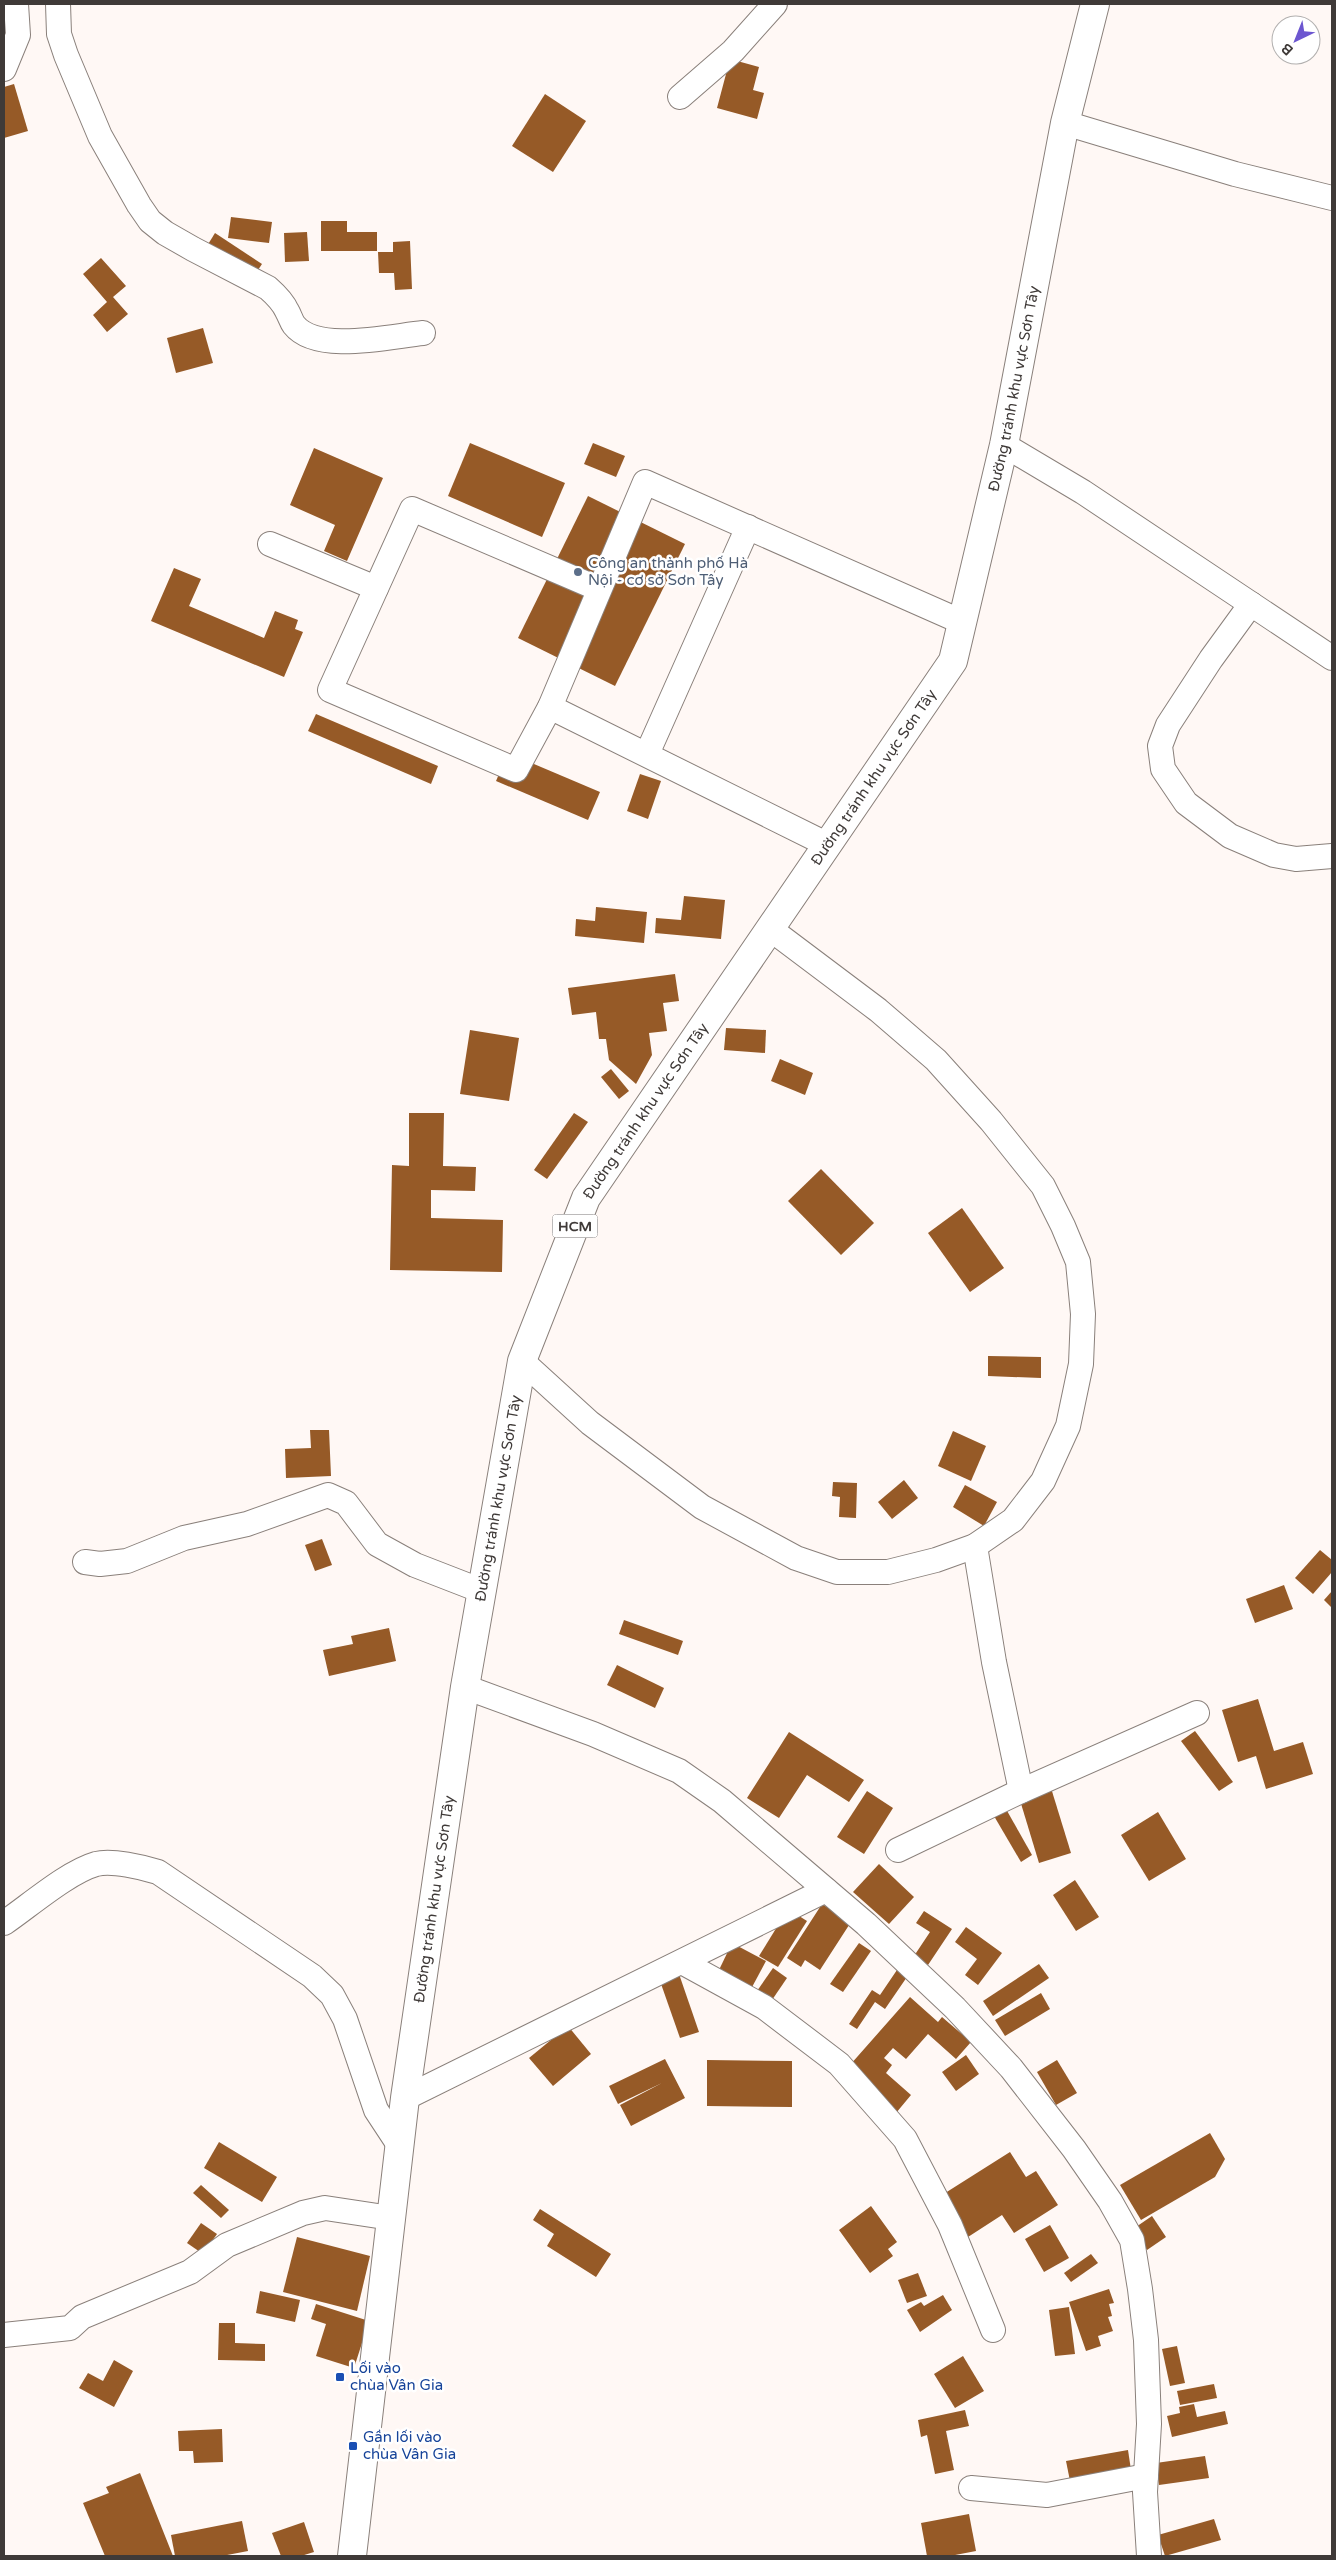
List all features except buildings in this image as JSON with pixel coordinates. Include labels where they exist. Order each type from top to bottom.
[{"type":"highway","name":"Đường tránh khu vực Sơn Tây","points":[[352,2556],[404,2098],[465,1687],[522,1361],[586,1198],[826,844],[953,661],[1004,444],[1065,123],[1095,4]]},
{"type":"street","points":[[4,69],[18,35],[16,4]]},
{"type":"street","points":[[58,4],[59,34],[100,136],[150,221],[172,237],[268,288],[282,304],[293,325],[302,332],[314,337],[328,341],[343,341],[423,333]]},
{"type":"street","points":[[680,97],[733,51],[775,4]]},
{"type":"street","points":[[1065,123],[1235,174],[1332,198]]},
{"type":"street","points":[[1004,444],[1083,492],[1332,658]]},
{"type":"street","points":[[600,589],[412,509],[330,690],[516,770],[550,707],[600,589],[645,482],[962,622]]},
{"type":"street","points":[[647,754],[748,527]]},
{"type":"street","points":[[270,544],[376,588]]},
{"type":"street","points":[[1251,604],[1211,659],[1168,725],[1160,746],[1163,769],[1186,803],[1230,836],[1274,855],[1296,859],[1332,856]]},
{"type":"street","points":[[550,707],[826,844]]},
{"type":"street","points":[[522,1361],[590,1422],[702,1507],[796,1558],[837,1572],[888,1572],[936,1560],[975,1546],[1013,1520],[1043,1481],[1068,1426],[1080,1364],[1083,1314],[1078,1262],[1043,1186],[991,1121],[936,1060],[878,1010],[769,928]]},
{"type":"street","points":[[85,1562],[100,1564],[127,1561],[184,1538],[247,1524],[328,1495],[346,1503],[377,1544],[415,1565],[482,1591]]},
{"type":"street","points":[[975,1546],[994,1662],[1021,1791]]},
{"type":"street","points":[[465,1687],[593,1734],[679,1772],[722,1801],[826,1890],[955,2008],[1011,2068],[1074,2149],[1110,2201],[1132,2240],[1146,2340],[1149,2424],[1146,2476],[1149,2556]]},
{"type":"street","points":[[898,1850],[1021,1791],[1197,1713]]},
{"type":"street","points":[[4,1923],[80,1871],[98,1864],[138,1866],[158,1872],[312,1976],[332,1995],[344,2019],[376,2110],[399,2145]]},
{"type":"street","points":[[404,2098],[826,1890]]},
{"type":"street","points":[[682,1962],[764,2007],[839,2064],[904,2139],[950,2225],[993,2330]]},
{"type":"street","points":[[4,2334],[70,2328],[82,2317],[190,2272],[227,2245],[303,2213],[325,2208],[391,2218]]},
{"type":"street","points":[[971,2488],[1047,2496],[1146,2476]]},
{"type":"place","name":"Công an thành phố Hà Nội - cơ sở Sơn Tây","points":[[578,572]]},
{"type":"place","name":"Lối vào chùa Vân Gia","points":[[340,2377]]},
{"type":"place","name":"Gần lối vào chùa Vân Gia","points":[[353,2446]]}]
